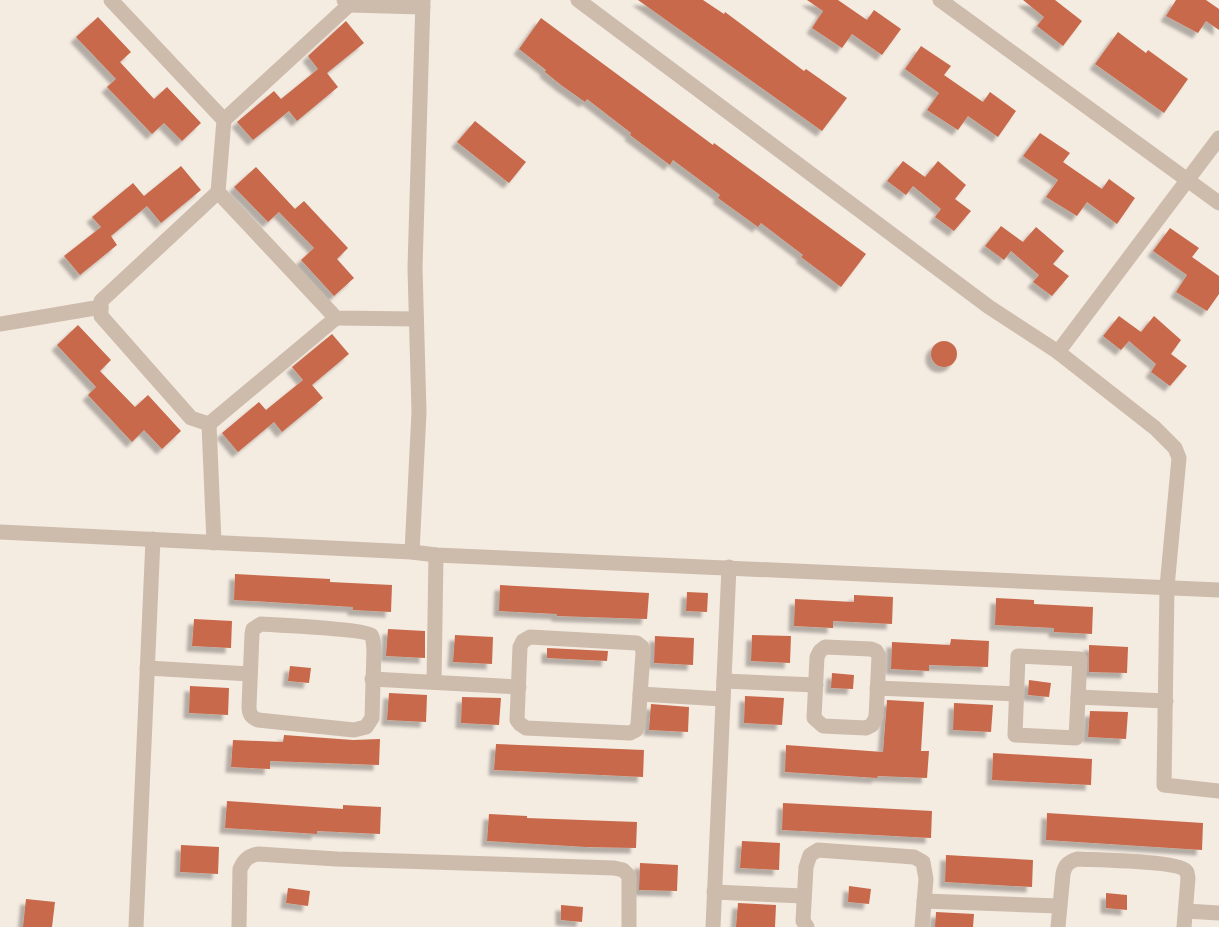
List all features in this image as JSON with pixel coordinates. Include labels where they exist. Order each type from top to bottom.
[{"type":"street","points":[[111,0],[224,120]]},
{"type":"street","points":[[578,0],[989,307],[1058,352],[1155,428],[1175,448],[1179,458],[1167,587],[1164,785],[1219,791]]},
{"type":"street","points":[[940,0],[1219,203]]},
{"type":"street","points":[[209,424],[191,418],[101,316],[101,301],[218,192],[224,120],[347,2],[423,4],[415,268],[419,412],[412,552]]},
{"type":"street","points":[[1058,352],[1219,138]]},
{"type":"street","points":[[218,192],[336,318]]},
{"type":"street","points":[[0,324],[101,307]]},
{"type":"street","points":[[209,424],[336,318],[417,319]]},
{"type":"street","points":[[209,424],[214,543]]},
{"type":"street","points":[[0,532],[436,555],[1219,590]]},
{"type":"street","points":[[136,927],[153,539]]},
{"type":"street","points":[[434,682],[436,555]]},
{"type":"street","points":[[712,927],[729,567]]},
{"type":"street","points":[[261,624],[267,624],[349,630],[369,634],[373,638],[372,679],[372,718],[366,727],[354,730],[258,720],[249,713],[253,629],[261,624]]},
{"type":"street","points":[[530,637],[637,643],[642,647],[644,653],[640,694],[638,724],[636,730],[630,733],[526,728],[517,720],[520,647],[523,641],[530,637]]},
{"type":"street","points":[[825,647],[871,649],[879,656],[876,717],[872,725],[866,728],[823,726],[818,723],[814,718],[816,685],[817,657],[825,647]]},
{"type":"street","points":[[1018,656],[1080,659],[1076,738],[1015,735],[1017,694],[1018,656]]},
{"type":"street","points":[[147,668],[250,674]]},
{"type":"street","points":[[372,679],[519,687]]},
{"type":"street","points":[[724,681],[816,685]]},
{"type":"street","points":[[877,688],[1017,694]]},
{"type":"street","points":[[640,694],[723,699]]},
{"type":"street","points":[[1078,697],[1166,701]]},
{"type":"street","points":[[807,927],[803,921],[806,867],[810,855],[818,850],[914,857],[922,862],[926,879],[922,927]]},
{"type":"street","points":[[239,927],[240,869],[250,855],[258,854],[337,859],[614,868],[623,870],[629,876],[629,927]]},
{"type":"street","points":[[1058,927],[1065,866],[1070,861],[1085,859],[1164,864],[1183,868],[1188,878],[1184,927]]},
{"type":"street","points":[[714,892],[804,896]]},
{"type":"street","points":[[924,901],[1059,906]]},
{"type":"street","points":[[1186,911],[1219,913]]},
{"type":"building","points":[[638,0],[703,0],[724,14],[725,12],[804,71],[806,69],[847,98],[822,131]]},
{"type":"building","points":[[807,0],[838,0],[867,20],[874,10],[901,29],[882,55],[852,34],[842,48],[812,28],[823,11]]},
{"type":"building","points":[[1023,0],[1055,0],[1082,21],[1063,46],[1037,26],[1044,17]]},
{"type":"building","points":[[1176,0],[1206,0],[1219,9],[1219,30],[1206,21],[1198,33],[1166,16]]},
{"type":"building","points":[[98,17],[131,52],[120,62],[154,99],[167,87],[201,123],[182,141],[164,123],[152,134],[107,87],[116,79],[76,37]]},
{"type":"building","points":[[541,18],[866,254],[841,287],[761,223],[758,227],[718,198],[720,195],[673,160],[670,165],[587,99],[585,102],[561,85],[519,49]]},
{"type":"building","points":[[346,21],[364,43],[327,73],[338,87],[297,121],[289,111],[253,140],[237,122],[274,91],[281,99],[318,69],[308,56]]},
{"type":"building","points":[[1118,32],[1146,53],[1148,50],[1188,79],[1164,113],[1095,64]]},
{"type":"building","points":[[921,46],[951,66],[944,75],[983,102],[990,92],[1016,111],[998,137],[968,116],[958,130],[927,110],[939,93],[905,69]]},
{"type":"building","points":[[475,121],[526,162],[509,183],[457,142]]},
{"type":"building","points":[[1040,133],[1070,153],[1063,162],[1102,189],[1109,179],[1135,198],[1117,224],[1087,202],[1077,216],[1046,197],[1058,180],[1023,156]]},
{"type":"building","points":[[903,161],[925,177],[938,161],[966,185],[955,199],[971,211],[954,231],[935,217],[941,209],[913,186],[906,195],[887,181]]},
{"type":"building","points":[[181,166],[201,190],[161,223],[147,206],[111,236],[117,245],[80,275],[64,256],[101,227],[92,217],[133,183],[144,196]]},
{"type":"building","points":[[256,167],[295,209],[304,201],[348,248],[337,259],[354,278],[334,296],[301,260],[314,248],[279,212],[268,222],[234,187]]},
{"type":"building","points":[[1001,226],[1023,242],[1036,227],[1064,251],[1053,264],[1069,276],[1052,296],[1033,282],[1039,275],[1011,251],[1004,260],[985,246]]},
{"type":"building","points":[[1170,228],[1199,248],[1192,257],[1219,276],[1219,294],[1207,311],[1176,292],[1187,275],[1153,251]]},
{"type":"building","points":[[1119,316],[1141,332],[1154,316],[1181,340],[1171,354],[1187,366],[1170,386],[1151,372],[1156,364],[1129,341],[1121,350],[1103,336]]},
{"type":"building","points":[[78,325],[111,360],[100,371],[135,407],[148,395],[181,431],[162,449],[144,430],[132,442],[88,395],[96,387],[57,345]]},
{"type":"building","points":[[332,334],[349,354],[312,385],[323,398],[282,432],[274,422],[238,452],[222,433],[259,402],[266,410],[303,380],[292,367]]},
{"type":"building","points":[[944,341],[953,345],[957,354],[953,363],[944,367],[935,363],[931,354],[935,345]]},
{"type":"building","points":[[235,574],[392,585],[391,612],[353,610],[353,607],[234,600]]},
{"type":"building","points":[[500,585],[649,593],[647,619],[557,616],[557,614],[499,611]]},
{"type":"building","points":[[687,592],[708,593],[707,612],[686,611]]},
{"type":"building","points":[[854,595],[893,597],[892,624],[833,621],[833,628],[794,626],[795,599],[854,602]]},
{"type":"building","points":[[996,598],[1034,600],[1034,604],[1093,607],[1092,634],[1054,632],[1054,628],[995,625]]},
{"type":"building","points":[[194,619],[232,621],[231,648],[192,646]]},
{"type":"building","points":[[388,629],[425,631],[425,658],[386,656]]},
{"type":"building","points":[[455,635],[493,637],[492,664],[453,662]]},
{"type":"building","points":[[752,635],[791,636],[790,663],[751,661]]},
{"type":"building","points":[[655,636],[694,638],[693,665],[654,663]]},
{"type":"building","points":[[951,639],[989,641],[988,667],[929,665],[929,671],[891,669],[892,642],[950,645]]},
{"type":"building","points":[[1089,645],[1128,647],[1127,673],[1089,672]]},
{"type":"building","points":[[547,648],[608,651],[607,661],[547,658]]},
{"type":"building","points":[[290,666],[311,668],[309,683],[288,681]]},
{"type":"building","points":[[832,673],[854,675],[853,689],[831,688]]},
{"type":"building","points":[[1029,680],[1051,683],[1049,697],[1028,695]]},
{"type":"building","points":[[190,686],[229,688],[228,715],[189,713]]},
{"type":"building","points":[[389,693],[427,695],[426,722],[387,720]]},
{"type":"building","points":[[745,696],[784,698],[782,725],[744,723]]},
{"type":"building","points":[[462,697],[501,698],[499,725],[461,723]]},
{"type":"building","points":[[887,700],[924,702],[921,751],[929,751],[927,778],[878,776],[877,778],[785,772],[786,745],[883,752]]},
{"type":"building","points":[[954,703],[993,705],[991,732],[953,730]]},
{"type":"building","points":[[651,704],[689,707],[688,732],[649,730]]},
{"type":"building","points":[[1090,711],[1128,712],[1126,739],[1088,737]]},
{"type":"building","points":[[284,735],[353,740],[380,739],[379,765],[270,761],[270,769],[231,767],[233,740],[283,742]]},
{"type":"building","points":[[496,744],[644,750],[643,777],[494,770]]},
{"type":"building","points":[[993,753],[1092,759],[1091,785],[992,780]]},
{"type":"building","points":[[227,801],[343,809],[343,805],[381,807],[380,834],[317,831],[317,834],[225,828]]},
{"type":"building","points":[[783,803],[932,811],[931,838],[782,830]]},
{"type":"building","points":[[1047,813],[1203,823],[1202,850],[1046,840]]},
{"type":"building","points":[[489,814],[527,816],[527,818],[637,822],[636,848],[487,841]]},
{"type":"building","points":[[742,841],[780,843],[779,870],[740,868]]},
{"type":"building","points":[[181,845],[219,847],[218,874],[180,872]]},
{"type":"building","points":[[946,855],[1033,860],[1032,887],[945,882]]},
{"type":"building","points":[[640,863],[678,865],[677,891],[639,890]]},
{"type":"building","points":[[849,886],[871,889],[869,904],[848,902]]},
{"type":"building","points":[[288,888],[310,891],[308,906],[286,903]]},
{"type":"building","points":[[1106,893],[1127,895],[1127,910],[1106,908]]},
{"type":"building","points":[[26,899],[55,902],[52,927],[23,927]]},
{"type":"building","points":[[738,903],[776,905],[775,927],[736,927]]},
{"type":"building","points":[[561,905],[583,907],[582,922],[561,920]]},
{"type":"building","points":[[936,912],[974,914],[973,927],[935,927]]}]
